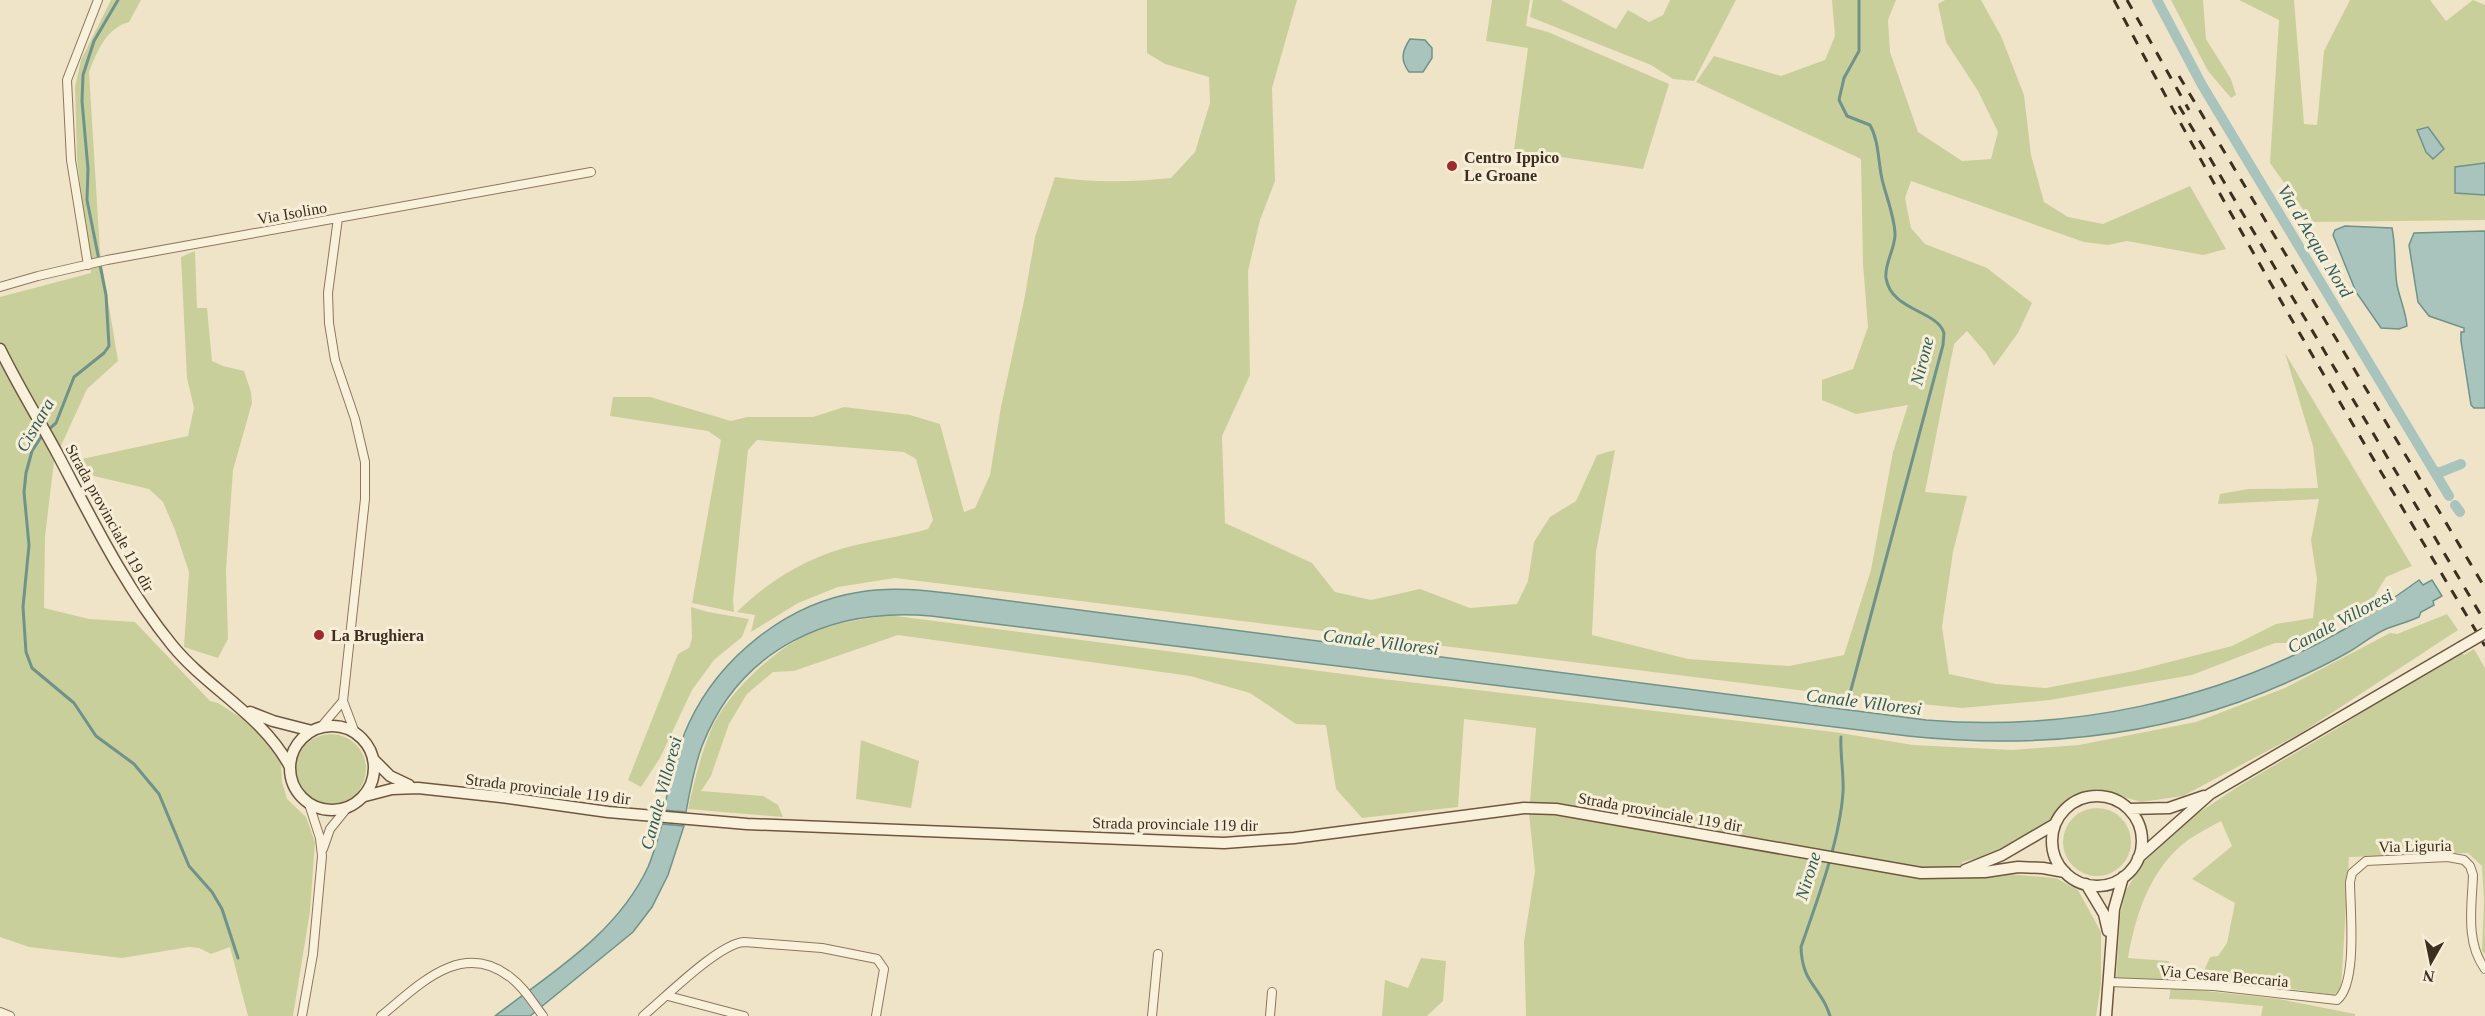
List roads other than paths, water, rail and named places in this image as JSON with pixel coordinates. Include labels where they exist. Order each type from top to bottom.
[{"type":"street","points":[[88,265],[71,160],[67,80],[98,0]]},
{"type":"street","name":"Via Isolino","points":[[0,287],[107,261],[591,172]]},
{"type":"street","points":[[302,1016],[313,954],[322,856],[330,829],[347,808],[365,796],[374,774],[374,759],[367,744],[356,733],[343,701],[365,499],[365,462],[355,419],[335,360],[329,323],[328,293],[338,218]]},
{"type":"street","name":"Strada provinciale 119 dir","points":[[0,349],[136,598],[180,654],[207,681],[244,709],[275,741],[290,765]]},
{"type":"street","points":[[2106,1016],[2114,909],[2123,877],[2138,858],[2210,794],[2485,633]]},
{"type":"street","points":[[322,856],[320,838],[309,804],[294,787],[290,765],[294,749],[343,701]]},
{"type":"street","name":"Strada provinciale 119 dir","points":[[244,709],[273,721],[316,729]]},
{"type":"street","points":[[316,729],[335,726],[356,733]]},
{"type":"street","name":"Strada provinciale 119 dir","points":[[374,759],[397,780],[418,788]]},
{"type":"street","name":"Strada provinciale 119 dir","points":[[365,796],[392,789],[418,788],[629,814],[703,820],[1224,843],[1294,838],[1524,808],[1556,809],[1921,873],[1985,872],[2018,867],[2065,872]]},
{"type":"street","points":[[2129,809],[2169,808],[2210,794]]},
{"type":"street","points":[[2110,943],[2104,914],[2086,884],[2065,872],[2055,858],[2052,841],[2055,824],[2072,803],[2088,796],[2106,796],[2122,803],[2134,816],[2142,841],[2138,858]]},
{"type":"street","points":[[309,804],[331,811],[347,808]]},
{"type":"street","name":"Strada provinciale 119 dir","points":[[1962,871],[2002,855],[2055,824]]},
{"type":"street","name":"Via Liguria","points":[[2337,1000],[2346,989],[2350,965],[2350,882],[2352,873],[2366,861],[2448,857],[2467,863],[2473,875],[2472,941],[2479,961],[2485,969]]},
{"type":"street","points":[[2086,884],[2109,884],[2123,877]]},
{"type":"street","points":[[643,1016],[720,951],[734,943],[822,948],[876,958],[884,969],[876,1016]]},
{"type":"street","points":[[1152,1016],[1158,954]]},
{"type":"street","points":[[381,1016],[441,970],[461,963],[492,966],[512,978],[543,1016]]},
{"type":"street","name":"Via Cesare Beccaria","points":[[2109,982],[2224,987],[2337,1000]]},
{"type":"street","points":[[1270,1016],[1272,992]]},
{"type":"street","points":[[668,996],[744,1016]]},
{"type":"street","points":[[0,1012],[10,1016]]},
{"type":"water","points":[[1410,39],[1425,40],[1432,48],[1432,58],[1423,72],[1409,72],[1404,63],[1405,48]]},
{"type":"water","points":[[2428,127],[2444,149],[2433,159],[2426,152],[2417,130]]},
{"type":"water","points":[[2485,163],[2485,195],[2455,193],[2455,167]]},
{"type":"water","points":[[2345,226],[2392,228],[2397,285],[2407,326],[2399,329],[2381,328],[2356,292],[2333,235],[2335,230]]},
{"type":"water","points":[[2485,231],[2485,408],[2474,408],[2471,405],[2461,341],[2461,332],[2464,332],[2464,328],[2429,316],[2418,302],[2409,245],[2414,233]]},
{"type":"water","name":"Canale Villoresi","points":[[2419,580],[2423,585],[2432,580],[2442,596],[2433,601],[2434,605],[2421,612],[2419,617],[2381,631],[2334,660],[2267,691],[2199,715],[2158,725],[2117,733],[2034,741],[1950,740],[1908,736],[931,616],[894,615],[858,619],[825,627],[793,641],[765,659],[740,683],[719,712],[702,746],[694,770],[686,812],[664,810],[677,755],[689,723],[702,699],[737,655],[782,621],[807,608],[833,598],[873,590],[912,590],[964,595],[1926,720],[1980,722],[2034,721],[2088,716],[2194,693],[2245,676],[2295,655],[2353,624]]},
{"type":"water","name":"Canale Villoresi","points":[[662,824],[684,826],[668,875],[652,907],[633,932],[530,1016],[495,1016],[581,951],[619,912],[635,891],[648,867]]},
{"type":"waterway","name":"Cisnara","points":[[48,430],[56,423],[74,377],[104,353],[109,346],[106,295],[87,200],[88,169],[82,101],[83,75],[94,41],[118,0]]},
{"type":"waterway","name":"Nirone","points":[[1848,701],[1943,345],[1944,333],[1933,319],[1905,304],[1890,289],[1886,273],[1895,233],[1875,138],[1870,125],[1847,116],[1839,100],[1844,78],[1859,51],[1859,0]]},
{"type":"waterway","name":"Via d'Acqua Nord","points":[[2157,0],[2202,85],[2449,496]]},
{"type":"waterway","name":"Cisnara","points":[[43,434],[32,451],[24,492],[29,545],[23,607],[26,652],[32,668],[74,703],[96,736],[134,764],[159,794],[189,866],[212,892],[222,909],[238,958]]},
{"type":"waterway","name":"Via d'Acqua Nord","points":[[2435,472],[2461,464]]},
{"type":"waterway","points":[[2455,505],[2460,512]]},
{"type":"waterway","name":"Nirone","points":[[1830,1016],[1805,970],[1801,947],[1827,870],[1841,811],[1843,792],[1841,737]]},
{"type":"railway","points":[[2114,0],[2295,325],[2485,646]]},
{"type":"railway","points":[[2127,0],[2189,110]]},
{"type":"railway","points":[[2179,76],[2485,588]]},
{"type":"railway","points":[[2179,106],[2485,622]]},
{"type":"place","name":"Centro Ippico Le Groane","points":[[1452,166]]},
{"type":"place","name":"La Brughiera","points":[[319,635]]}]
